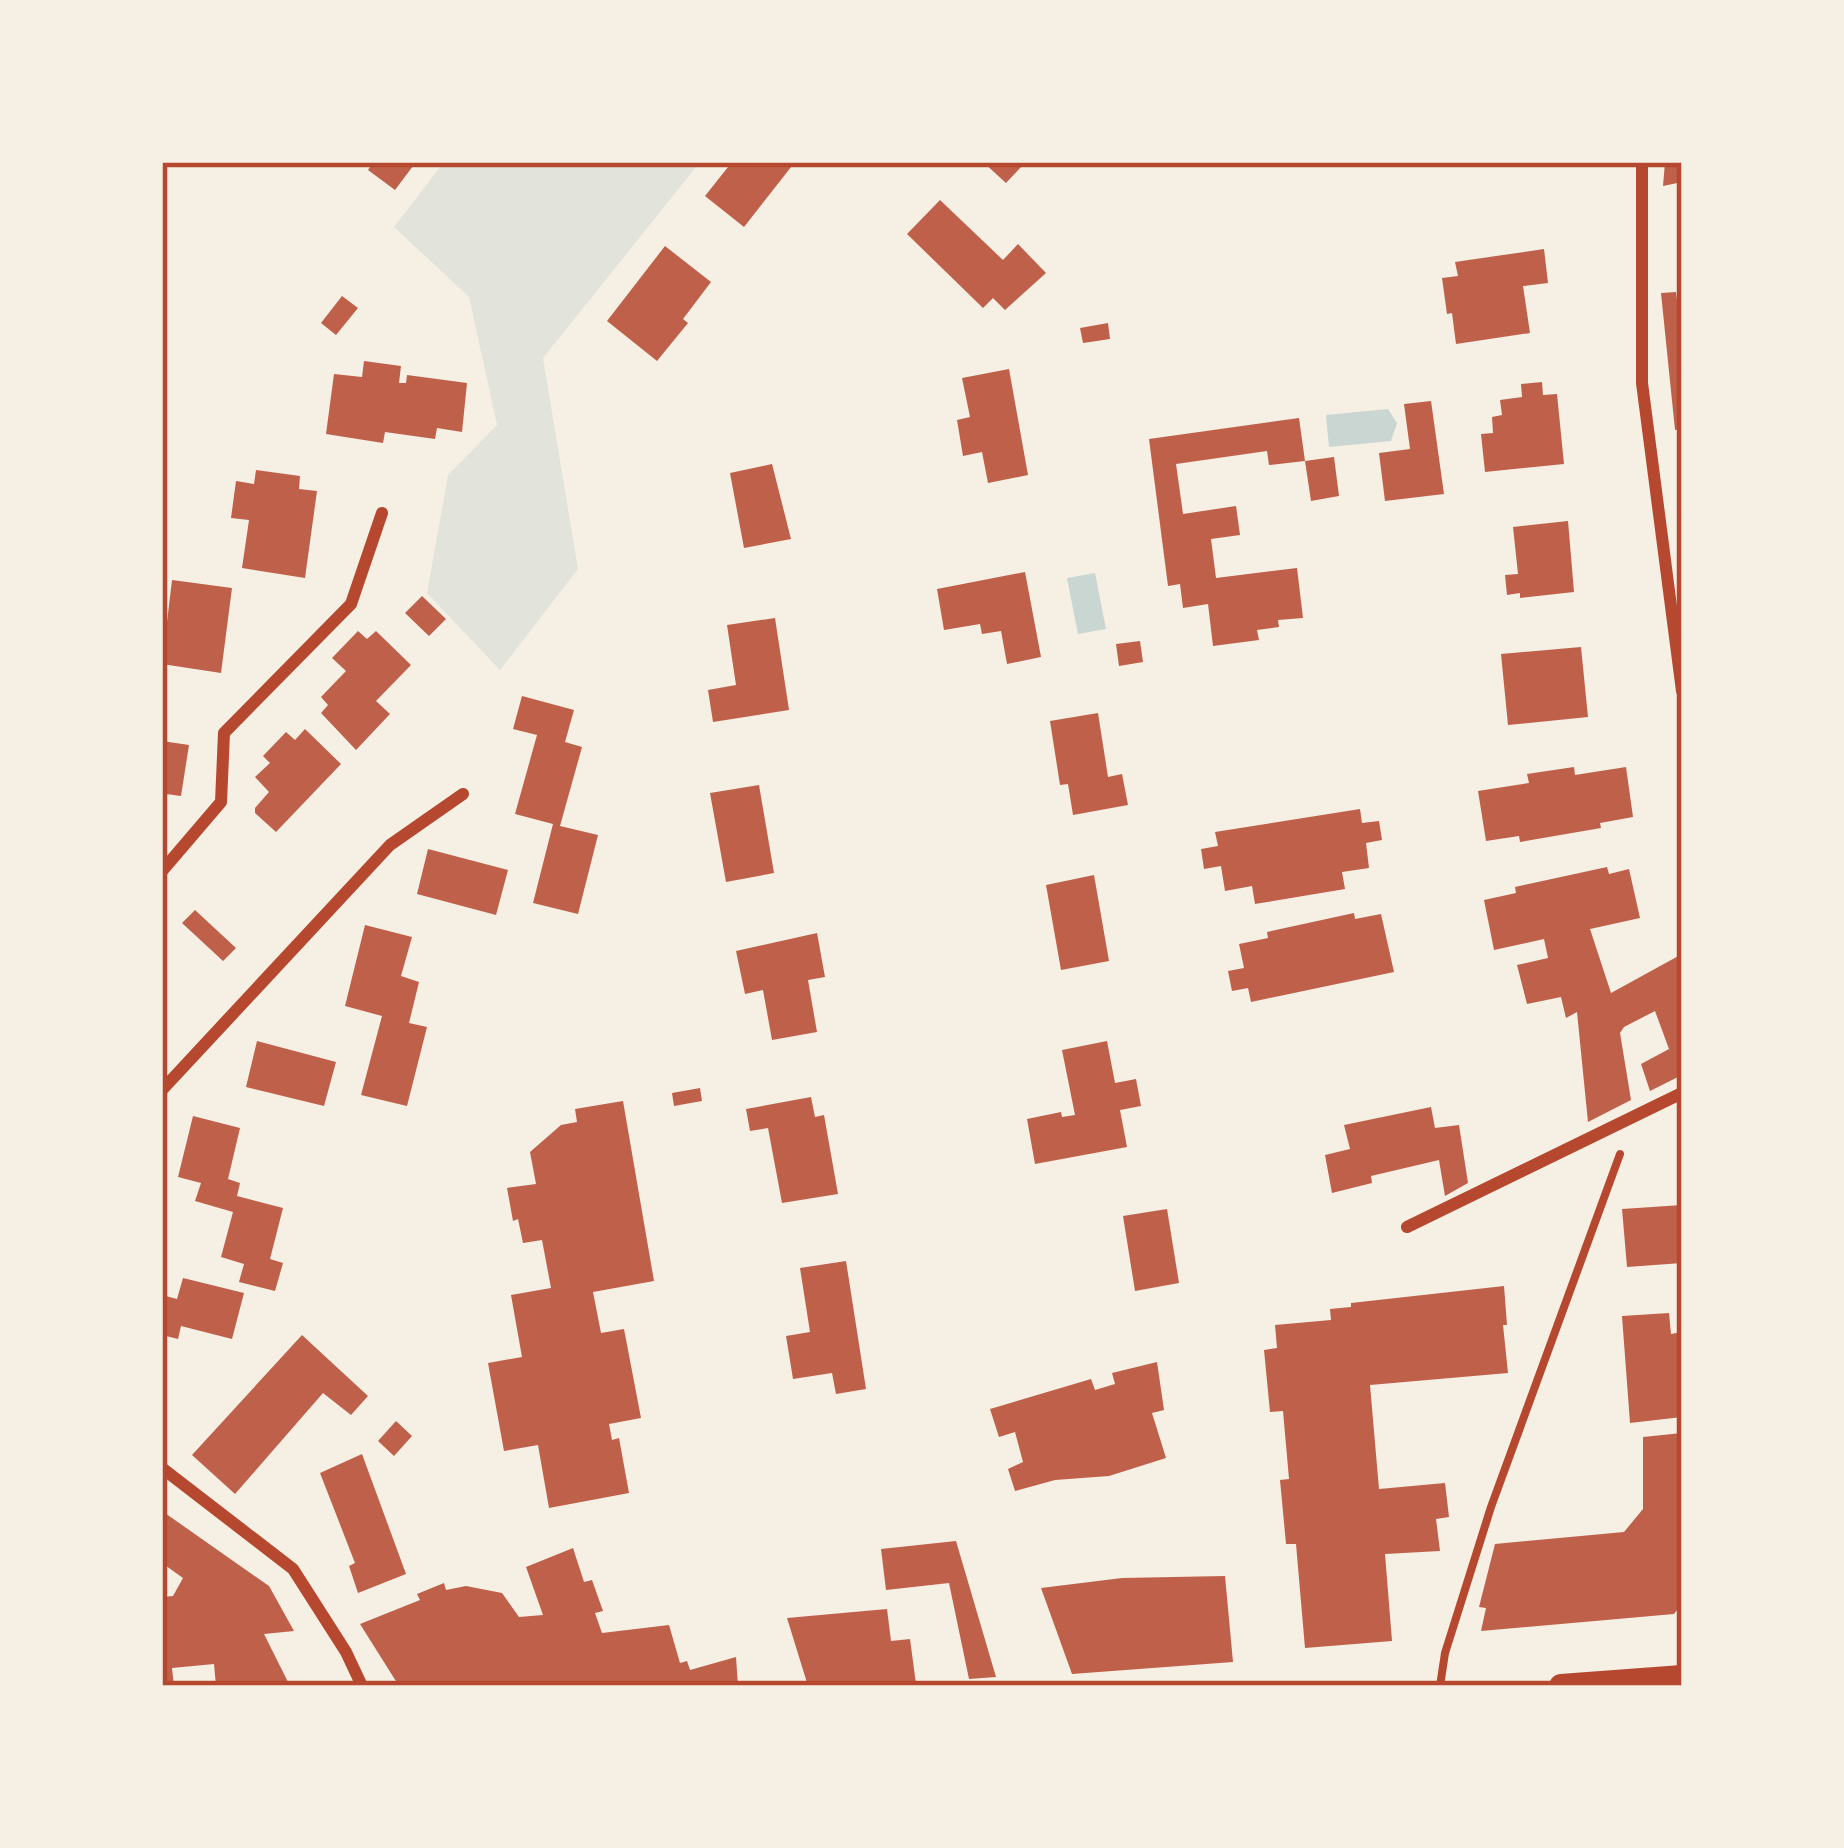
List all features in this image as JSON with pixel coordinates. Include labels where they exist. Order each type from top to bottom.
[{"type":"main road","points":[[1561,1686],[1682,1677]]},
{"type":"street","points":[[1642,162],[1642,383],[1682,691]]},
{"type":"street","points":[[162,871],[221,802],[224,733],[351,604],[382,513]]},
{"type":"street","points":[[162,1090],[390,845],[463,794]]},
{"type":"street","points":[[1407,1227],[1682,1093]]},
{"type":"street","points":[[162,1468],[293,1569],[362,1686]]},
{"type":"path","points":[[1440,1686],[1445,1653],[1491,1507],[1634,1116]]},
{"type":"shaded area","points":[[444,162],[700,162],[543,358],[578,569],[500,670],[427,593],[448,475],[497,425],[469,297],[394,227]]},
{"type":"shaded area","points":[[1388,409],[1397,423],[1391,441],[1329,447],[1326,415]]},
{"type":"shaded area","points":[[1095,573],[1106,629],[1078,634],[1067,578]]},
{"type":"building","points":[[373,162],[416,162],[395,190],[368,170]]},
{"type":"building","points":[[732,162],[795,162],[744,227],[705,196]]},
{"type":"building","points":[[983,162],[1016,162],[1021,167],[1006,183]]},
{"type":"building","points":[[1665,162],[1682,162],[1682,182],[1663,186]]},
{"type":"building","points":[[940,200],[1003,260],[1018,244],[1046,273],[1005,310],[993,298],[983,308],[907,234]]},
{"type":"building","points":[[665,246],[711,282],[683,319],[688,323],[657,361],[607,321]]},
{"type":"building","points":[[1544,249],[1548,283],[1523,286],[1530,333],[1456,344],[1442,278],[1458,276],[1455,262]]},
{"type":"building","points":[[1676,292],[1682,341],[1682,429],[1675,430],[1661,293]]},
{"type":"building","points":[[342,296],[358,308],[336,335],[321,323]]},
{"type":"building","points":[[1108,323],[1110,339],[1083,343],[1080,328]]},
{"type":"building","points":[[364,361],[401,366],[399,383],[406,383],[407,375],[467,383],[462,432],[437,428],[435,439],[385,432],[383,443],[326,434],[334,374],[362,377]]},
{"type":"building","points":[[1009,369],[1028,475],[988,483],[982,452],[963,456],[957,420],[970,417],[962,378]]},
{"type":"building","points":[[1542,382],[1543,395],[1557,394],[1564,464],[1485,472],[1481,434],[1493,433],[1492,417],[1502,415],[1500,400],[1522,397],[1521,384]]},
{"type":"building","points":[[1431,401],[1444,494],[1385,501],[1379,453],[1410,449],[1404,404]]},
{"type":"building","points":[[1299,418],[1305,461],[1269,465],[1267,451],[1176,464],[1183,514],[1236,506],[1240,535],[1211,539],[1216,578],[1297,568],[1303,618],[1278,620],[1279,627],[1257,630],[1259,640],[1213,646],[1208,604],[1183,608],[1180,584],[1168,586],[1149,439]]},
{"type":"building","points":[[1334,457],[1339,496],[1311,501],[1305,461]]},
{"type":"building","points":[[772,464],[791,539],[744,548],[730,473]]},
{"type":"building","points":[[256,470],[300,476],[299,489],[317,491],[305,578],[242,568],[249,520],[231,518],[236,481],[254,484]]},
{"type":"building","points":[[1568,521],[1574,592],[1507,595],[1505,575],[1518,574],[1513,527]]},
{"type":"building","points":[[1025,572],[1041,657],[1007,664],[1001,631],[982,634],[980,624],[944,630],[937,589]]},
{"type":"building","points":[[172,580],[232,588],[221,673],[162,664]]},
{"type":"building","points":[[422,596],[446,619],[429,636],[405,613]]},
{"type":"building","points":[[775,618],[789,710],[713,722],[708,690],[736,685],[727,625]]},
{"type":"building","points":[[358,631],[367,639],[376,631],[411,665],[376,701],[390,714],[356,750],[321,713],[328,705],[321,697],[346,671],[332,658]]},
{"type":"building","points":[[1140,641],[1143,662],[1119,666],[1116,644]]},
{"type":"building","points":[[1581,647],[1588,717],[1508,725],[1501,654]]},
{"type":"building","points":[[522,696],[574,710],[565,742],[582,747],[560,826],[598,835],[578,914],[533,903],[553,824],[515,814],[537,735],[513,729]]},
{"type":"building","points":[[1098,713],[1108,777],[1122,774],[1128,805],[1073,815],[1068,784],[1060,785],[1050,721]]},
{"type":"building","points":[[305,729],[341,764],[276,832],[255,813],[269,792],[255,777],[270,763],[263,756],[286,732],[295,740]]},
{"type":"building","points":[[162,741],[189,745],[181,796],[166,794],[164,805]]},
{"type":"building","points":[[1574,767],[1575,775],[1626,767],[1633,817],[1600,823],[1601,828],[1520,842],[1519,836],[1486,841],[1478,791],[1529,783],[1527,774]]},
{"type":"building","points":[[759,785],[774,873],[726,882],[710,793]]},
{"type":"building","points":[[1360,809],[1362,823],[1379,821],[1382,840],[1366,843],[1369,868],[1342,872],[1345,889],[1255,904],[1252,886],[1225,891],[1221,866],[1204,869],[1201,849],[1218,846],[1215,832]]},
{"type":"building","points":[[428,849],[508,870],[496,915],[417,894]]},
{"type":"building","points":[[1607,867],[1609,874],[1629,869],[1640,918],[1590,929],[1611,993],[1682,954],[1682,1075],[1650,1091],[1641,1064],[1669,1049],[1655,1011],[1620,1033],[1631,1100],[1588,1122],[1577,1012],[1566,1018],[1561,997],[1527,1004],[1517,965],[1548,958],[1544,939],[1494,950],[1484,900],[1516,893],[1515,887]]},
{"type":"building","points":[[1094,875],[1109,961],[1061,970],[1046,885]]},
{"type":"building","points":[[195,910],[236,948],[223,961],[182,923]]},
{"type":"building","points":[[1354,913],[1355,919],[1381,914],[1394,972],[1251,1002],[1248,988],[1232,991],[1228,971],[1244,968],[1239,944],[1268,938],[1267,932]]},
{"type":"building","points":[[365,925],[412,937],[401,976],[419,982],[409,1023],[427,1027],[407,1106],[361,1095],[382,1016],[345,1006]]},
{"type":"building","points":[[817,933],[825,977],[808,980],[817,1032],[772,1040],[763,990],[745,994],[736,951]]},
{"type":"building","points":[[257,1041],[336,1062],[324,1106],[246,1087]]},
{"type":"building","points":[[1107,1041],[1115,1083],[1136,1079],[1141,1106],[1120,1110],[1127,1147],[1035,1164],[1027,1119],[1061,1112],[1062,1117],[1075,1115],[1062,1050]]},
{"type":"building","points":[[700,1088],[702,1101],[674,1106],[672,1093]]},
{"type":"building","points":[[811,1097],[815,1117],[824,1115],[838,1194],[782,1203],[768,1128],[750,1131],[746,1109]]},
{"type":"building","points":[[623,1101],[654,1281],[593,1292],[601,1333],[624,1329],[641,1418],[609,1424],[612,1440],[619,1438],[629,1493],[549,1508],[538,1445],[504,1451],[488,1363],[522,1357],[511,1295],[551,1288],[542,1240],[523,1243],[507,1188],[536,1184],[530,1152],[561,1125],[577,1122],[575,1109]]},
{"type":"building","points":[[1431,1107],[1435,1128],[1459,1125],[1468,1183],[1445,1196],[1439,1160],[1371,1176],[1372,1183],[1332,1193],[1325,1155],[1350,1149],[1344,1125]]},
{"type":"building","points":[[193,1116],[240,1128],[228,1179],[240,1183],[237,1196],[283,1208],[270,1259],[283,1263],[275,1291],[239,1282],[244,1264],[221,1257],[233,1212],[195,1201],[201,1183],[178,1177]]},
{"type":"building","points":[[1682,1205],[1682,1263],[1627,1267],[1622,1209]]},
{"type":"building","points":[[1167,1209],[1179,1283],[1135,1291],[1123,1216]]},
{"type":"building","points":[[846,1261],[866,1389],[836,1394],[832,1373],[793,1379],[786,1336],[810,1332],[800,1268]]},
{"type":"building","points":[[183,1278],[244,1293],[232,1339],[181,1326],[178,1339],[162,1335],[162,1295],[177,1299]]},
{"type":"building","points":[[1504,1286],[1508,1373],[1370,1385],[1379,1489],[1445,1483],[1449,1517],[1436,1519],[1440,1551],[1385,1554],[1392,1641],[1305,1648],[1296,1544],[1286,1544],[1280,1480],[1289,1479],[1283,1411],[1270,1412],[1264,1350],[1277,1348],[1275,1325],[1331,1320],[1330,1309],[1351,1307],[1351,1303]]},
{"type":"building","points":[[1669,1313],[1671,1334],[1681,1332],[1682,1417],[1630,1423],[1622,1316]]},
{"type":"building","points":[[302,1335],[368,1396],[351,1415],[323,1393],[235,1494],[192,1455]]},
{"type":"building","points":[[1157,1362],[1164,1410],[1152,1413],[1166,1458],[1109,1476],[1055,1480],[1015,1491],[1008,1469],[1023,1462],[1015,1432],[999,1437],[990,1409],[1091,1379],[1095,1390],[1115,1384],[1112,1373]]},
{"type":"building","points":[[396,1421],[412,1436],[394,1456],[378,1441]]},
{"type":"building","points":[[1682,1433],[1682,1604],[1674,1614],[1481,1631],[1486,1608],[1479,1607],[1495,1544],[1624,1532],[1643,1509],[1643,1437]]},
{"type":"building","points":[[362,1454],[406,1574],[358,1593],[349,1566],[355,1563],[320,1473]]},
{"type":"building","points":[[162,1511],[269,1586],[294,1631],[264,1634],[290,1686],[216,1686],[214,1664],[172,1668],[174,1686],[162,1686],[162,1597],[173,1596],[183,1578],[162,1563]]},
{"type":"building","points":[[956,1541],[996,1677],[969,1679],[949,1583],[886,1590],[881,1549]]},
{"type":"building","points":[[573,1548],[584,1582],[592,1580],[603,1611],[595,1613],[602,1633],[669,1625],[680,1663],[687,1661],[690,1670],[736,1657],[738,1686],[399,1686],[360,1624],[420,1600],[417,1594],[444,1583],[446,1590],[466,1586],[502,1593],[519,1617],[543,1615],[526,1567]]},
{"type":"building","points":[[1225,1576],[1233,1662],[1072,1674],[1041,1588],[1122,1578]]},
{"type":"building","points":[[887,1609],[891,1641],[910,1639],[916,1684],[808,1686],[787,1618]]}]
